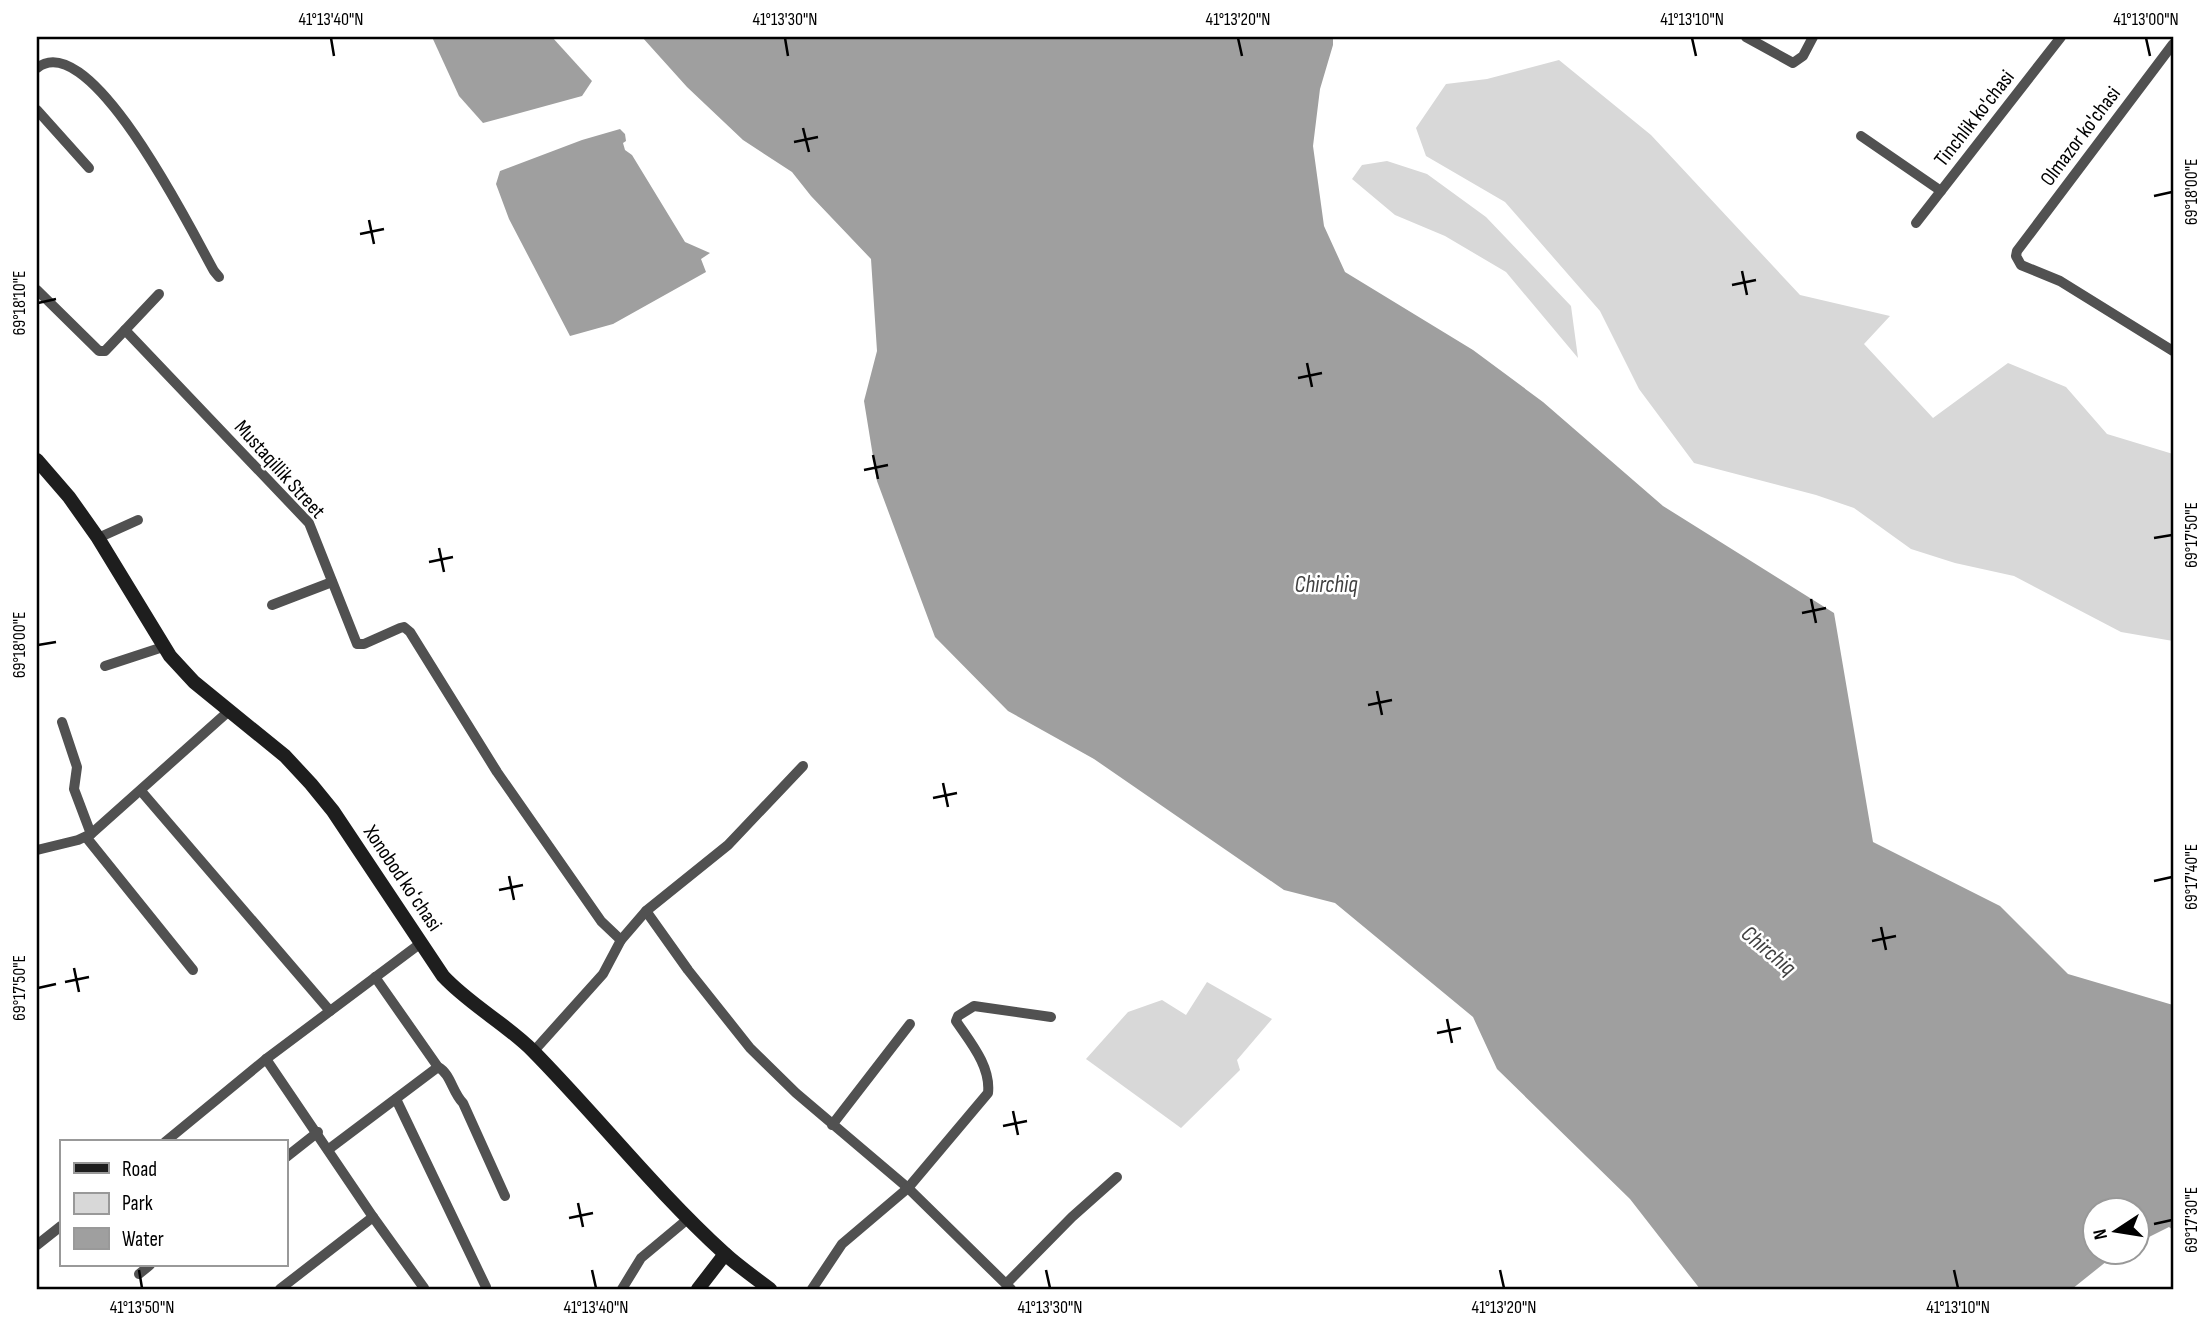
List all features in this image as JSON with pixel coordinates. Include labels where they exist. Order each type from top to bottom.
[{"type":"main road","name":"Xonobod koʻchasi","points":[[37,460],[63,489],[98,537],[163,647],[185,674],[285,756],[311,784],[333,811],[443,976],[457,990],[505,1025],[689,1218],[725,1254],[769,1289]]},
{"type":"main road","points":[[698,1289],[725,1254]]},
{"type":"street","points":[[1746,37],[1793,63],[1803,56],[1813,37]]},
{"type":"street","name":"Tinchlik ko'chasi","points":[[1916,223],[2061,37]]},
{"type":"street","name":"Olmazor ko'chasi","points":[[2173,44],[2017,251],[2016,256],[2021,265],[2060,281],[2173,351]]},
{"type":"street","points":[[37,68],[58,63],[81,73],[101,89],[136,138],[219,276]]},
{"type":"street","points":[[37,110],[89,168]]},
{"type":"street","points":[[1861,136],[1941,191]]},
{"type":"street","points":[[37,290],[99,351],[105,351],[159,294]]},
{"type":"street","name":"Mustaqillik Street","points":[[125,330],[309,523],[357,644],[364,645],[404,627],[410,632],[497,772],[601,921],[621,940]]},
{"type":"street","points":[[98,537],[138,520]]},
{"type":"street","points":[[272,605],[332,582]]},
{"type":"street","points":[[105,666],[163,647]]},
{"type":"street","points":[[37,850],[88,835],[230,710]]},
{"type":"street","points":[[62,722],[77,767],[74,789],[88,835],[193,970]]},
{"type":"street","points":[[533,1052],[603,974],[621,940],[646,911],[728,845],[803,766]]},
{"type":"street","points":[[141,791],[330,1012]]},
{"type":"street","points":[[646,911],[688,970],[750,1048],[832,1125],[908,1188],[1008,1287],[1072,1217],[1117,1177]]},
{"type":"street","points":[[167,1140],[266,1059],[421,943]]},
{"type":"street","points":[[375,977],[438,1066],[444,1070],[463,1103],[505,1196]]},
{"type":"street","points":[[812,1289],[842,1244],[908,1188],[988,1093],[989,1086],[982,1060],[956,1021],[958,1016],[974,1006],[1051,1017]]},
{"type":"street","points":[[832,1125],[910,1024]]},
{"type":"street","points":[[266,1059],[424,1288]]},
{"type":"street","points":[[329,1149],[438,1066]]},
{"type":"street","points":[[396,1099],[486,1287]]},
{"type":"street","points":[[287,1156],[318,1132]]},
{"type":"street","points":[[280,1289],[373,1217]]},
{"type":"street","points":[[622,1289],[641,1258],[689,1218]]},
{"type":"street","points":[[37,1245],[60,1227]]},
{"type":"street","points":[[139,1274],[149,1266]]},
{"type":"green space","points":[[1559,60],[1651,135],[1800,295],[1890,316],[1864,344],[1933,418],[2008,363],[2066,387],[2107,434],[2173,454],[2173,641],[2121,632],[2014,576],[1955,563],[1911,549],[1854,508],[1816,495],[1694,463],[1639,389],[1600,311],[1505,202],[1426,156],[1416,128],[1446,84],[1487,79]]},
{"type":"green space","points":[[1387,161],[1427,174],[1486,217],[1571,306],[1578,358],[1506,272],[1445,236],[1395,215],[1352,179],[1362,165]]},
{"type":"green space","points":[[1207,982],[1272,1019],[1237,1060],[1240,1070],[1181,1128],[1086,1059],[1128,1012],[1162,1000],[1186,1015]]},
{"type":"water","points":[[432,37],[552,37],[592,81],[582,96],[483,123],[459,96]]},
{"type":"water","name":"Chirchiq","points":[[642,37],[1333,37],[1320,89],[1313,146],[1324,226],[1345,272],[1473,350],[1543,402],[1663,506],[1834,613],[1873,842],[2000,906],[2068,974],[2173,1005],[2173,1230],[2169,1227],[2150,1236],[2150,1196],[2080,1196],[2080,1266],[2101,1266],[2072,1289],[1700,1289],[1630,1199],[1497,1069],[1473,1017],[1335,903],[1284,890],[1094,759],[1008,711],[935,637],[877,481],[864,401],[877,351],[871,259],[792,172],[743,140],[687,87]]},
{"type":"water","points":[[620,129],[625,134],[625,150],[632,155],[685,242],[710,253],[701,259],[706,272],[613,324],[570,336],[509,219],[496,184],[500,171],[582,140]]}]
